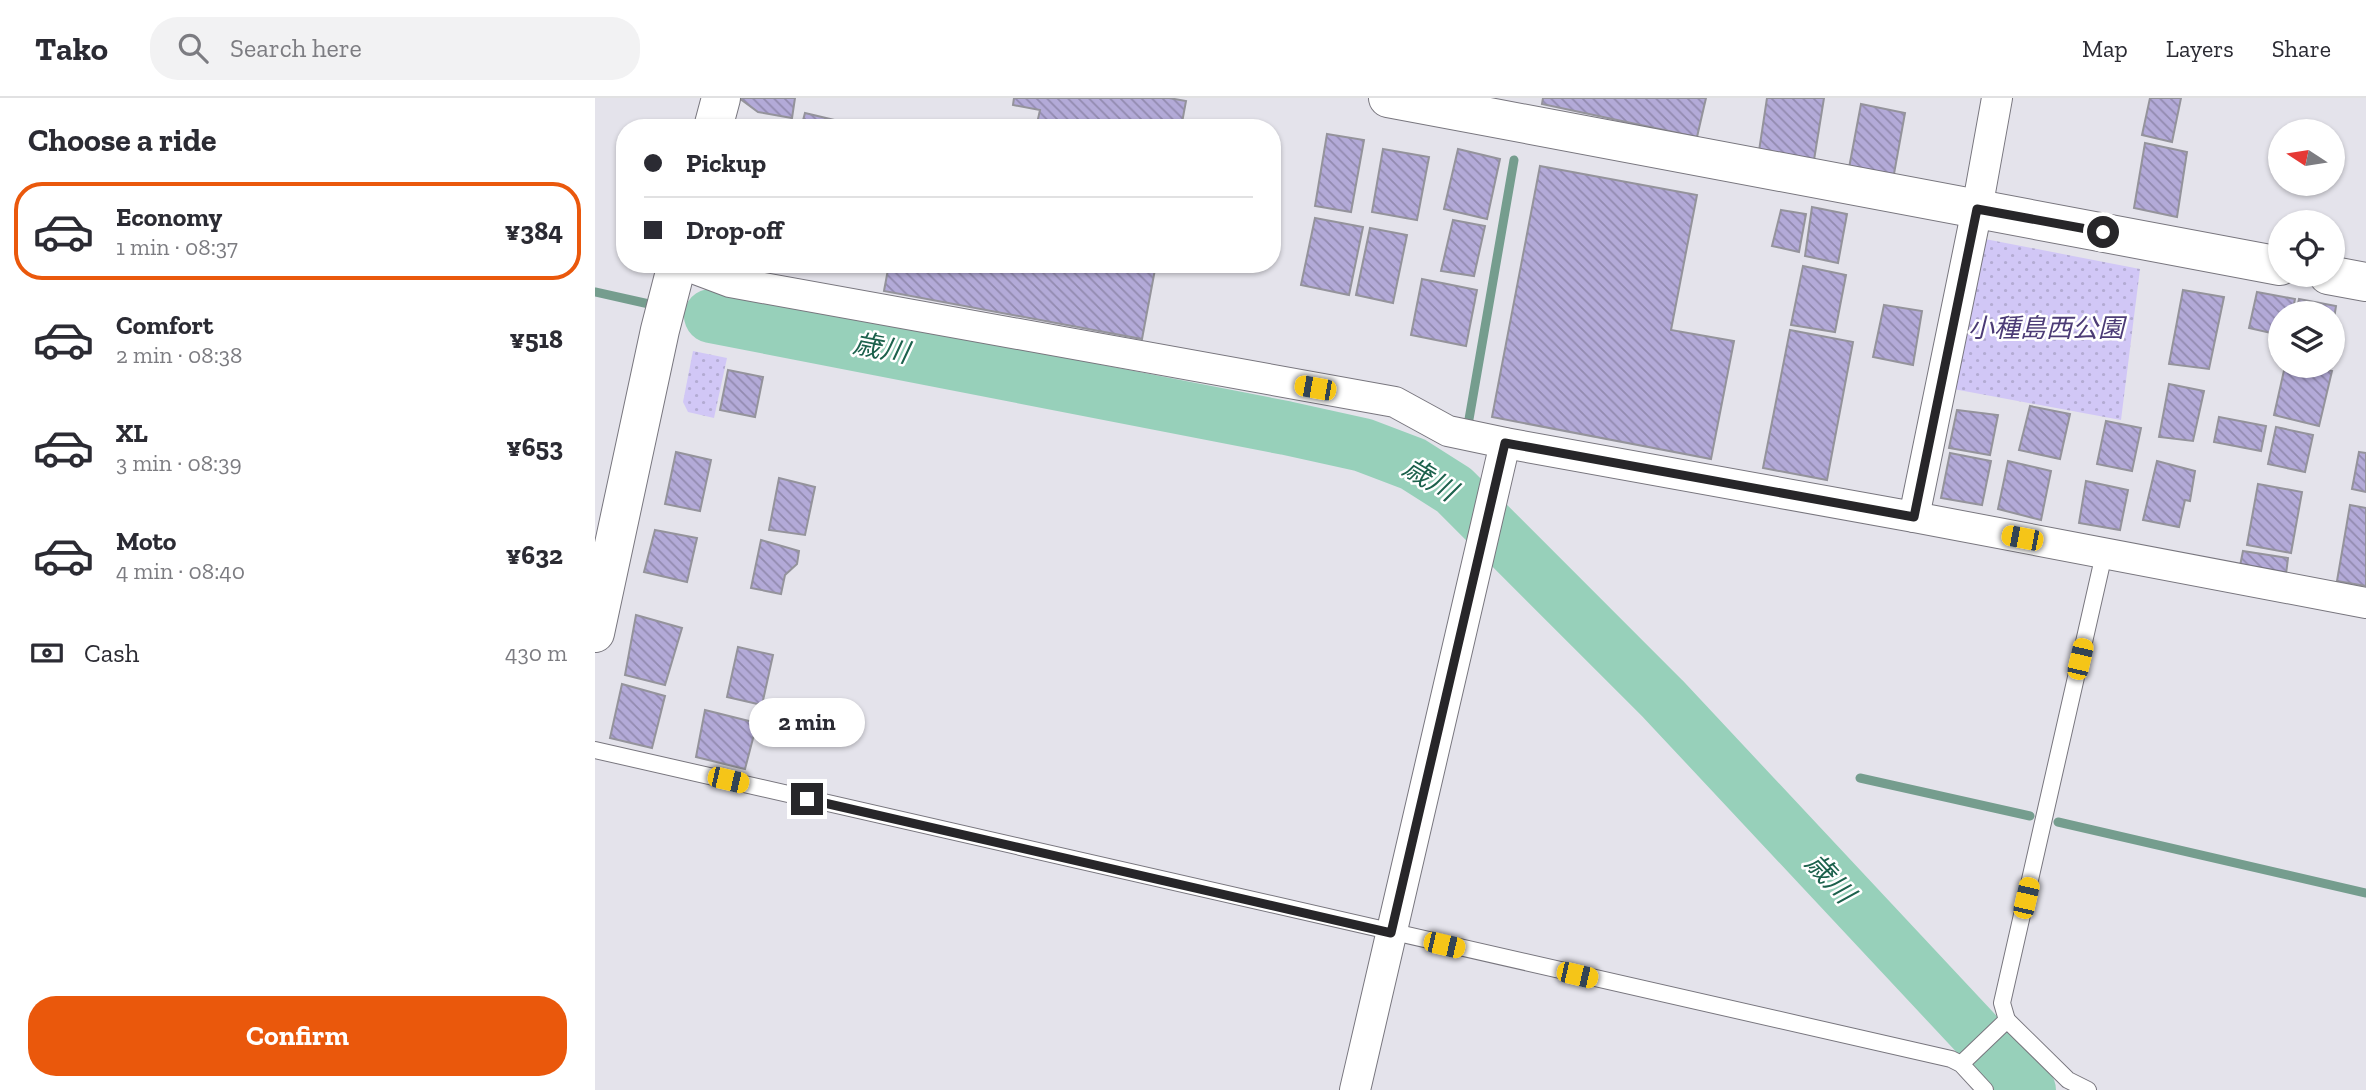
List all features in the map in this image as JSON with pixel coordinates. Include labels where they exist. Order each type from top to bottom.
[{"type":"street","points":[[715,119],[720,98]]},
{"type":"street","points":[[1388,98],[2268,264]]},
{"type":"street","points":[[1914,517],[1997,98]]},
{"type":"street","points":[[2345,278],[2366,282]]},
{"type":"street","points":[[595,633],[672,288],[730,282],[1395,402],[1448,431],[1505,443],[2366,603]]},
{"type":"street","points":[[1355,1090],[1505,443]]},
{"type":"lane","points":[[1961,1064],[2002,1024],[2003,1003],[2104,554]]},
{"type":"lane","points":[[595,750],[1951,1059],[1961,1064],[1985,1090]]},
{"type":"lane","points":[[2002,1024],[2068,1080],[2088,1090]]},
{"type":"green space","name":"小種島西公園","points":[[1985,239],[2140,269],[2121,420],[1948,388]]},
{"type":"green space","points":[[693,351],[727,358],[714,418],[688,412],[683,402]]},
{"type":"building","points":[[739,98],[795,98],[792,118],[758,112]]},
{"type":"building","points":[[1014,98],[1169,98],[1186,101],[1183,119],[1038,119],[1040,110],[1013,105]]},
{"type":"building","points":[[1543,98],[1706,98],[1697,137],[1542,104]]},
{"type":"building","points":[[1767,98],[1824,98],[1814,160],[1759,151]]},
{"type":"building","points":[[2150,98],[2181,98],[2172,142],[2142,135]]},
{"type":"building","points":[[1861,104],[1905,113],[1894,174],[1849,168]]},
{"type":"building","points":[[805,113],[830,119],[803,119]]},
{"type":"building","points":[[1327,134],[1364,140],[1351,212],[1315,206]]},
{"type":"building","points":[[2145,143],[2187,152],[2177,217],[2134,208]]},
{"type":"building","points":[[1383,149],[1429,157],[1417,220],[1372,212]]},
{"type":"building","points":[[1458,149],[1500,159],[1487,219],[1444,209]]},
{"type":"building","points":[[1540,166],[1697,195],[1671,330],[1734,341],[1711,459],[1492,417]]},
{"type":"building","points":[[1812,207],[1847,214],[1838,263],[1805,256]]},
{"type":"building","points":[[1781,210],[1806,214],[1799,252],[1772,246]]},
{"type":"building","points":[[1315,218],[1363,227],[1349,295],[1301,285]]},
{"type":"building","points":[[1453,220],[1485,226],[1474,276],[1441,271]]},
{"type":"building","points":[[1370,228],[1407,235],[1393,303],[1356,295]]},
{"type":"building","points":[[1803,266],[1846,275],[1835,332],[1791,325]]},
{"type":"building","points":[[887,273],[1154,273],[1142,339],[884,291]]},
{"type":"building","points":[[1422,279],[1477,290],[1466,346],[1411,335]]},
{"type":"building","points":[[2183,290],[2224,297],[2209,369],[2169,364]]},
{"type":"building","points":[[2257,292],[2295,299],[2268,301],[2268,332],[2249,328]]},
{"type":"building","points":[[1884,305],[1922,311],[1913,365],[1873,357]]},
{"type":"building","points":[[1790,330],[1853,342],[1827,480],[1763,468]]},
{"type":"building","points":[[728,370],[763,377],[755,417],[720,410]]},
{"type":"building","points":[[2282,378],[2330,378],[2319,426],[2274,415]]},
{"type":"building","points":[[2169,384],[2204,391],[2193,441],[2159,437]]},
{"type":"building","points":[[2030,406],[2070,414],[2060,459],[2019,450]]},
{"type":"building","points":[[1957,410],[1998,415],[1990,455],[1949,448]]},
{"type":"building","points":[[2219,417],[2266,426],[2261,451],[2214,442]]},
{"type":"building","points":[[2106,421],[2141,428],[2132,471],[2097,464]]},
{"type":"building","points":[[2276,427],[2313,435],[2305,472],[2268,464]]},
{"type":"building","points":[[676,452],[711,460],[700,511],[665,504]]},
{"type":"building","points":[[2359,452],[2366,453],[2366,492],[2352,489]]},
{"type":"building","points":[[1950,453],[1991,461],[1982,505],[1941,498]]},
{"type":"building","points":[[2008,461],[2051,471],[2041,520],[1998,509]]},
{"type":"building","points":[[2157,461],[2195,471],[2190,501],[2185,500],[2179,527],[2143,520]]},
{"type":"building","points":[[779,478],[815,487],[805,535],[769,530]]},
{"type":"building","points":[[2086,481],[2128,490],[2120,530],[2079,523]]},
{"type":"building","points":[[2258,484],[2302,492],[2291,553],[2247,545]]},
{"type":"building","points":[[2350,505],[2366,508],[2366,586],[2337,581]]},
{"type":"building","points":[[655,530],[697,538],[687,582],[644,572]]},
{"type":"building","points":[[761,540],[799,551],[797,564],[785,575],[781,594],[751,588]]},
{"type":"building","points":[[2243,551],[2288,558],[2286,574],[2240,566]]},
{"type":"building","points":[[636,615],[682,628],[665,685],[625,675]]},
{"type":"building","points":[[738,647],[773,655],[762,705],[727,697]]},
{"type":"building","points":[[622,684],[665,696],[652,748],[610,738]]},
{"type":"building","points":[[705,710],[757,723],[745,769],[696,757]]},
{"type":"waterway","points":[[1468,425],[1514,160]]},
{"type":"waterway","name":"歳川","points":[[595,292],[658,306]]},
{"type":"waterway","name":"歳川","points":[[676,309],[711,316]]},
{"type":"waterway","name":"歳川","points":[[711,316],[1286,428],[1363,445],[1413,464],[1454,490],[1663,699],[2029,1090]]},
{"type":"waterway","points":[[1860,778],[2030,816]]},
{"type":"waterway","points":[[2058,822],[2366,893]]},
{"type":"route","points":[[807,799],[1391,933],[1505,443],[1914,517],[1977,209],[2103,232]]}]
